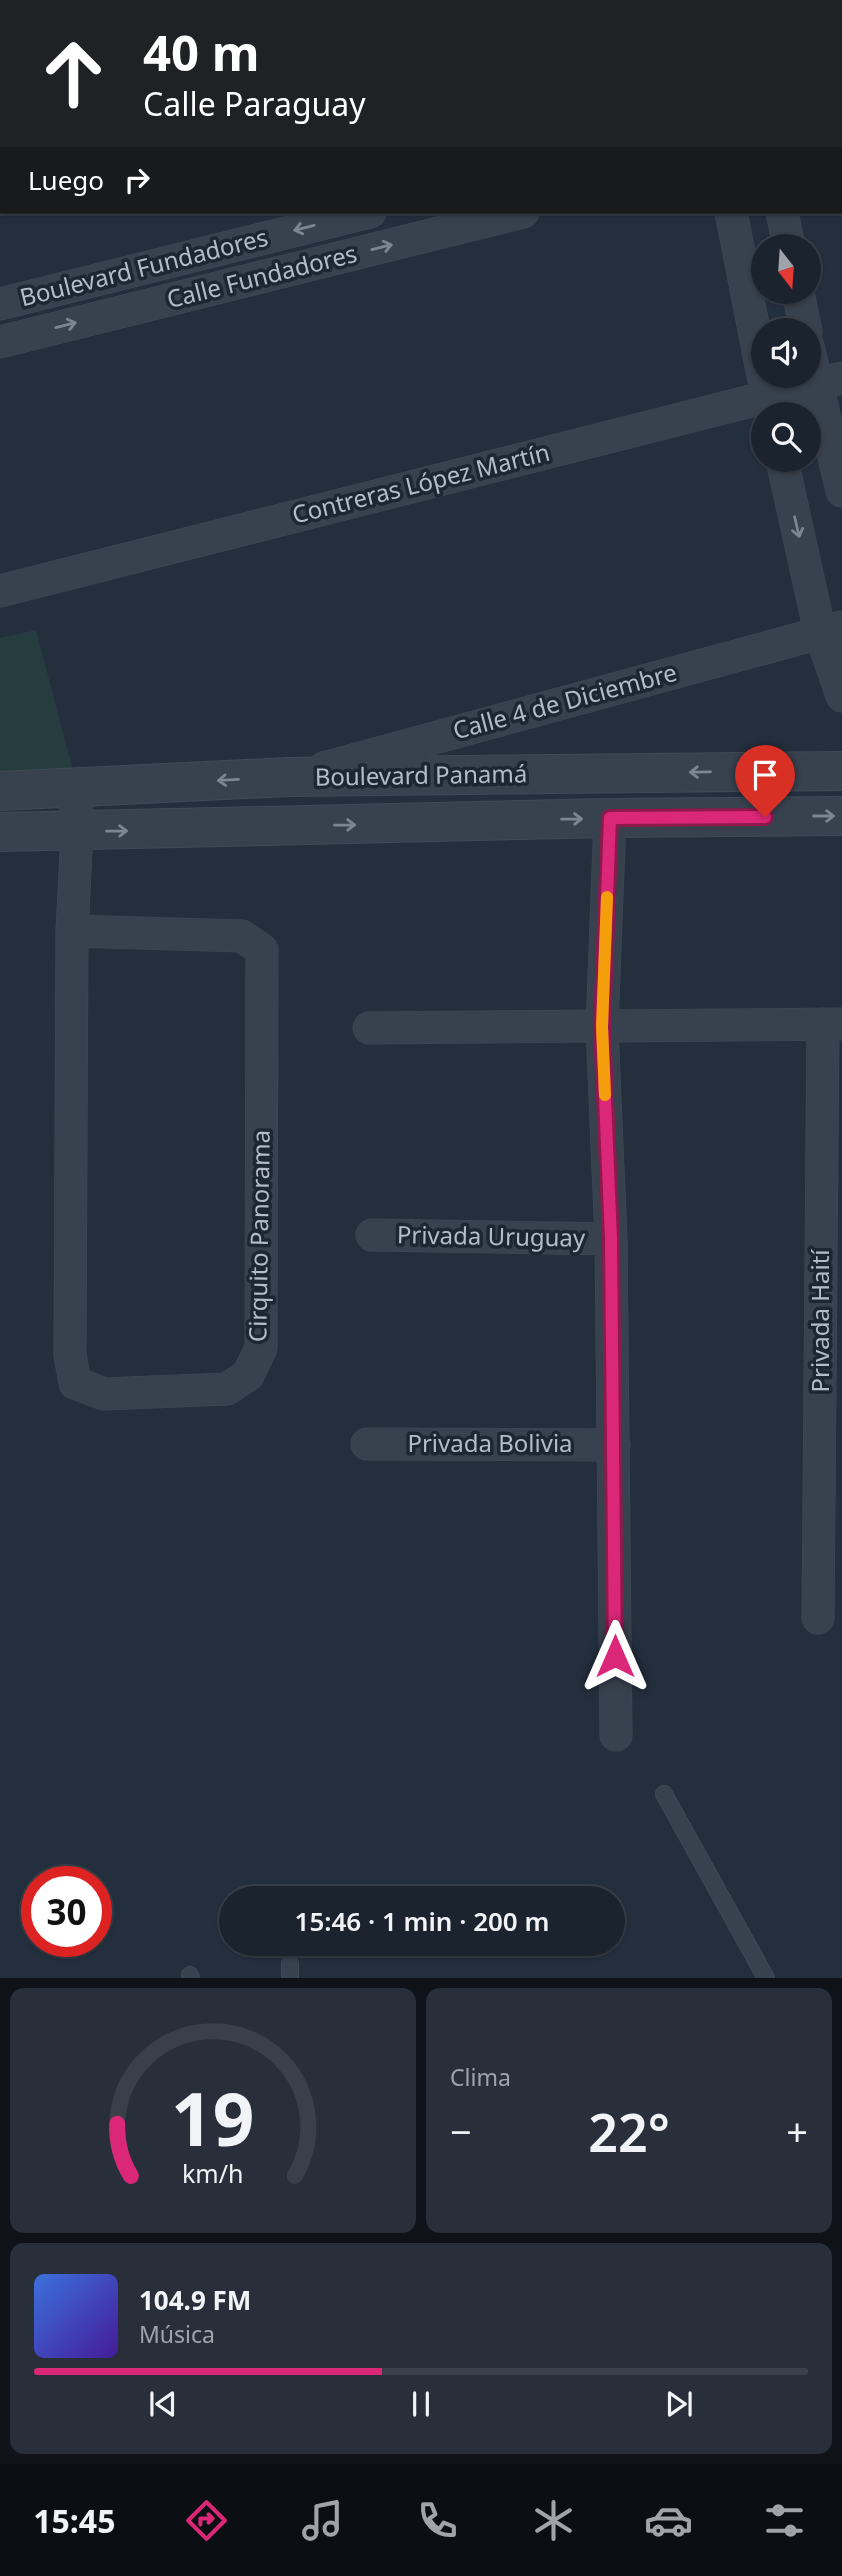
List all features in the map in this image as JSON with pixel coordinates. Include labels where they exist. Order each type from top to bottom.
[{"type":"street","name":"Boulevard Fundadores","points":[[0,303],[362,214]]},
{"type":"street","name":"Calle Fundadores","points":[[0,342],[515,214]]},
{"type":"street","points":[[731,214],[766,391]]},
{"type":"street","points":[[782,214],[786,234]]},
{"type":"street","points":[[829,381],[842,491]]},
{"type":"street","name":"Contreras López Martín","points":[[0,591],[766,391],[829,381]]},
{"type":"street","points":[[785,472],[831,629],[842,696]]},
{"type":"street","name":"Calle 4 de Diciembre","points":[[289,777],[831,629]]},
{"type":"street","name":"Boulevard Panamá","points":[[0,791],[289,777],[842,771]]},
{"type":"street","name":"Cirquito Panorama","points":[[72,931],[242,936],[262,950],[261,1348],[248,1375],[227,1389],[104,1394],[75,1383],[69,1355],[72,931],[77,832],[75,788]]},
{"type":"street","name":"Boulevard Panamá","points":[[0,832],[610,818],[842,816]]},
{"type":"street","points":[[610,818],[602,1027],[611,1239],[616,1735]]},
{"type":"street","points":[[369,1028],[832,1024]]},
{"type":"street","name":"Privada Haití","points":[[818,1618],[832,1024]]},
{"type":"street","name":"Privada Uruguay","points":[[372,1235],[611,1239]]},
{"type":"street","name":"Privada Bolivia","points":[[367,1444],[614,1445]]},
{"type":"lane","points":[[664,1794],[766,1978]]},
{"type":"green space","points":[[36,630],[75,778],[0,781],[0,638]]},
{"type":"slow traffic","points":[[605,1095],[602,1027],[607,897]]},
{"type":"route","points":[[615,1656],[611,1239],[602,1027],[610,818],[765,817]]}]
